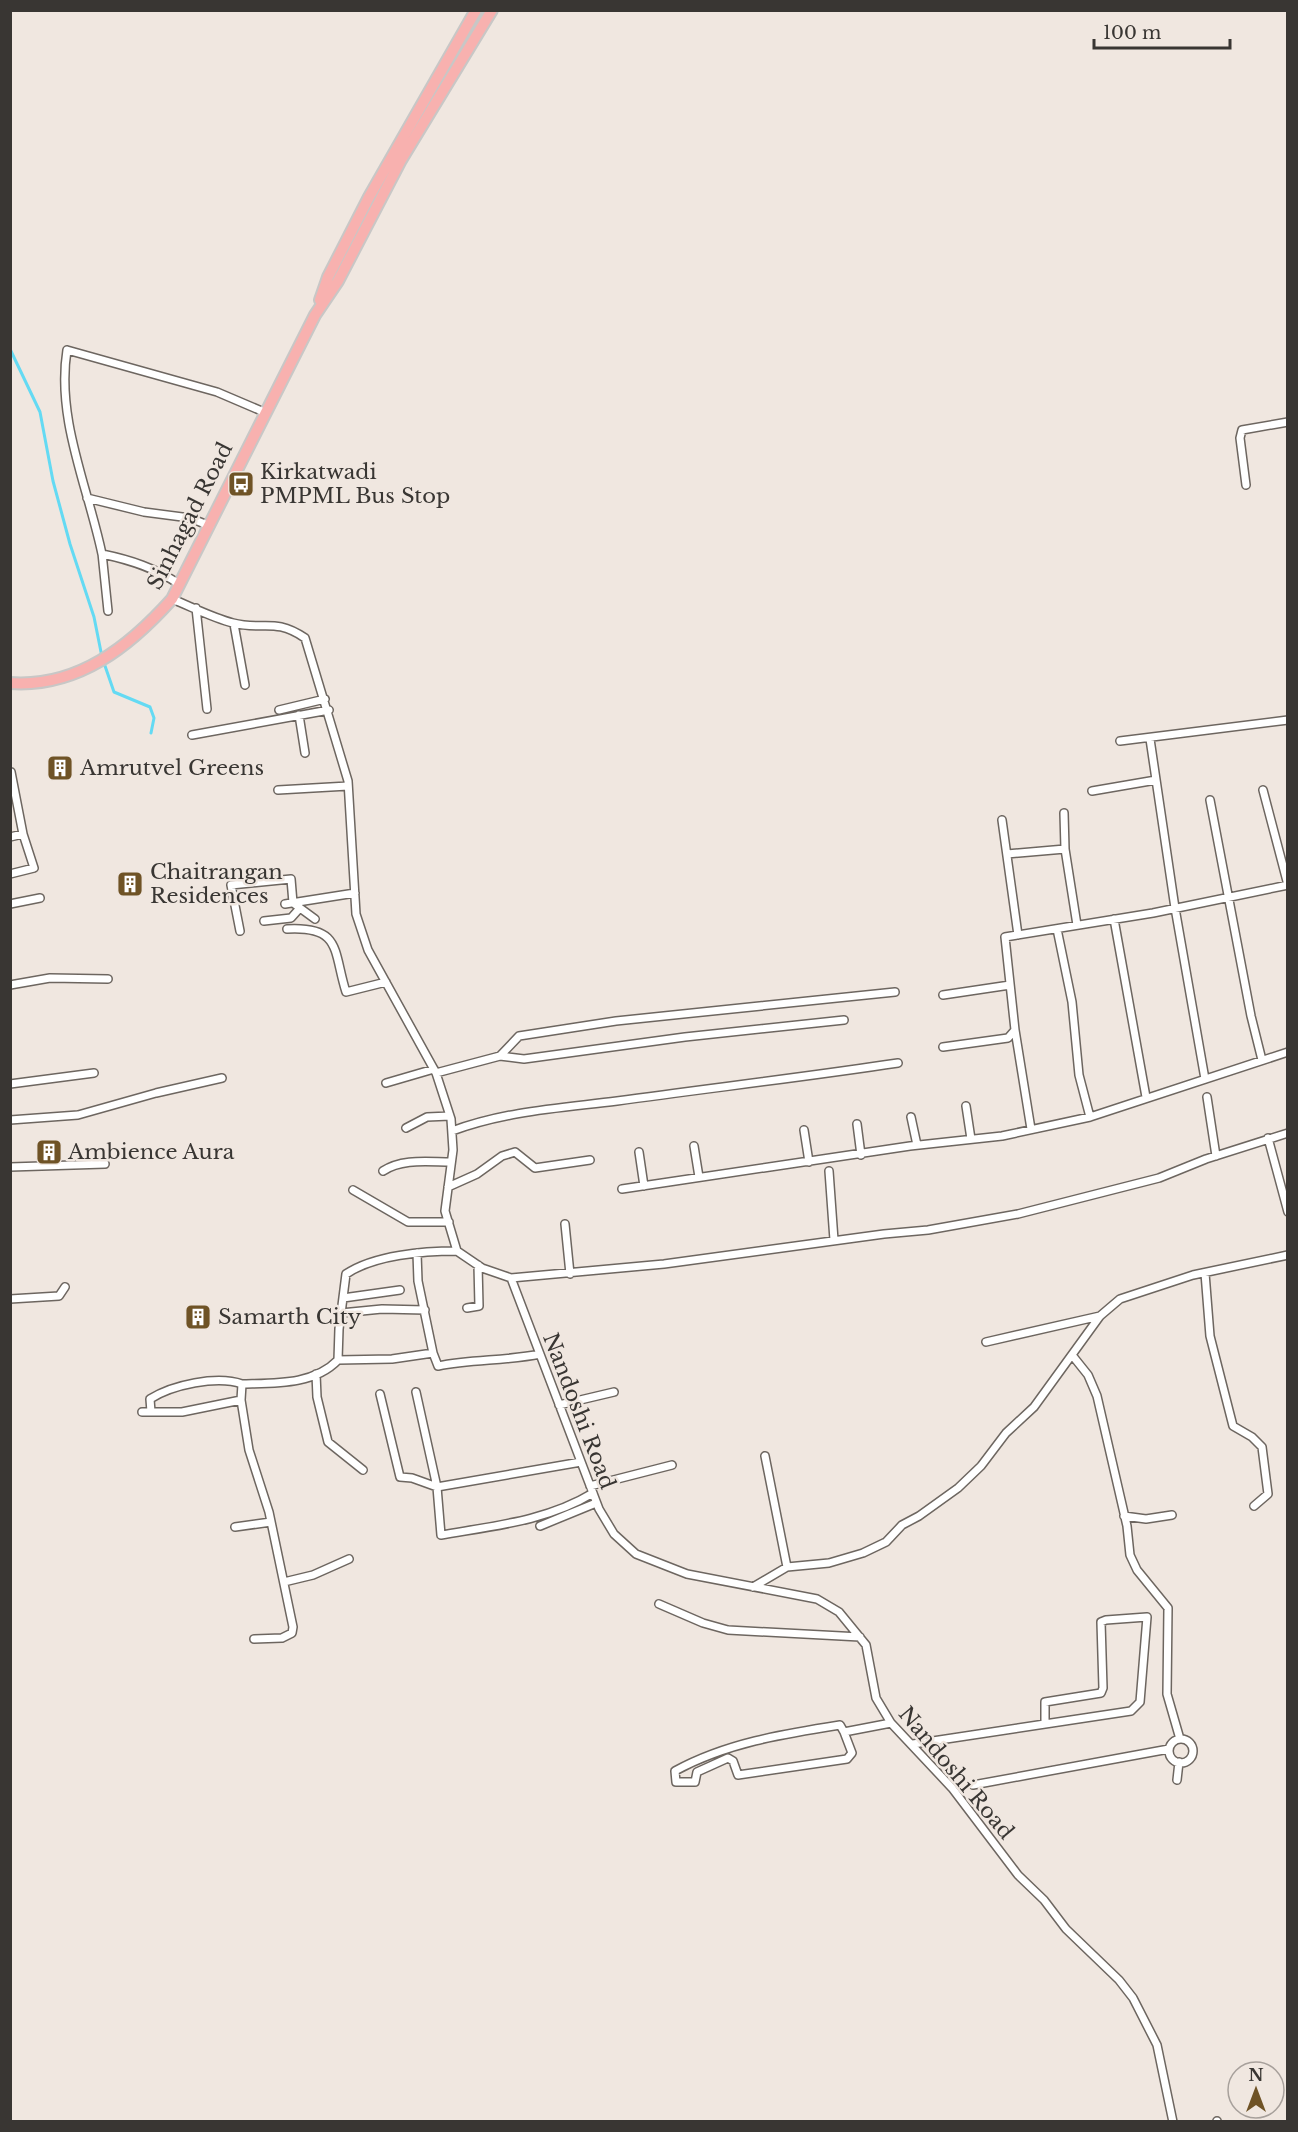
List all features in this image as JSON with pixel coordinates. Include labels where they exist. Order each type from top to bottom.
[{"type":"main road","name":"Sinhagad Road","points":[[315,315],[328,277],[369,197],[476,10]]},
{"type":"main road","name":"Sinhagad Road","points":[[10,683],[37,684],[70,677],[121,648],[145,629],[172,599],[210,526],[264,412],[315,315],[338,281],[401,160],[492,10]]},
{"type":"street","points":[[108,611],[102,553],[76,460],[63,377],[67,350],[217,392],[264,412]]},
{"type":"street","points":[[1246,485],[1240,438],[1242,430],[1287,422]]},
{"type":"street","points":[[87,498],[144,512],[190,518],[210,526]]},
{"type":"street","points":[[102,553],[137,562],[161,572],[179,584]]},
{"type":"street","points":[[172,599],[234,624],[273,624],[291,628],[305,638],[329,710],[348,786],[359,923],[368,950],[435,1071],[450,1116],[452,1131],[445,1211],[458,1251],[478,1265],[511,1278],[570,1274],[928,1230],[1018,1214],[1159,1179],[1216,1155],[1287,1133]]},
{"type":"street","points":[[196,608],[207,709]]},
{"type":"street","points":[[234,624],[245,685]]},
{"type":"street","points":[[279,710],[325,699]]},
{"type":"street","points":[[192,735],[329,710]]},
{"type":"street","points":[[299,716],[305,753]]},
{"type":"street","points":[[1120,741],[1287,720]]},
{"type":"street","points":[[1150,739],[1175,908],[1206,1079]]},
{"type":"street","points":[[10,874],[33,868],[23,834],[11,772]]},
{"type":"street","points":[[1092,791],[1156,780]]},
{"type":"street","points":[[278,790],[348,786]]},
{"type":"street","points":[[1031,1129],[1015,1030],[1005,937],[1175,908],[1287,885],[1263,790]]},
{"type":"street","points":[[1210,800],[1227,897],[1262,1060]]},
{"type":"street","points":[[1064,813],[1065,849],[1077,925]]},
{"type":"street","points":[[1002,820],[1018,935]]},
{"type":"street","points":[[10,837],[23,834]]},
{"type":"street","points":[[1007,854],[1065,849]]},
{"type":"street","points":[[240,931],[231,885],[291,879],[293,903],[315,918]]},
{"type":"street","points":[[285,919],[284,907],[293,903],[355,893]]},
{"type":"street","points":[[10,904],[40,898]]},
{"type":"street","points":[[264,921],[291,918],[300,908]]},
{"type":"street","points":[[1114,919],[1146,1097]]},
{"type":"street","points":[[287,929],[311,927],[328,938],[334,946],[346,992],[386,982]]},
{"type":"street","points":[[1057,928],[1072,1002],[1079,1075],[1090,1117]]},
{"type":"street","points":[[10,985],[50,978],[108,979]]},
{"type":"street","points":[[943,994],[1010,985]]},
{"type":"street","points":[[500,1056],[519,1036],[616,1021],[895,992]]},
{"type":"street","points":[[387,1083],[500,1056],[524,1059],[663,1039],[844,1020]]},
{"type":"street","points":[[943,1047],[1008,1038],[1015,1030]]},
{"type":"street","points":[[622,1189],[971,1139],[1090,1117],[1287,1052]]},
{"type":"street","points":[[452,1131],[479,1121],[528,1111],[720,1086],[776,1082],[898,1063]]},
{"type":"street","points":[[10,1084],[94,1073]]},
{"type":"street","points":[[10,1120],[78,1115],[222,1078]]},
{"type":"street","points":[[1207,1098],[1216,1155]]},
{"type":"street","points":[[966,1106],[971,1139]]},
{"type":"street","points":[[406,1128],[427,1117],[450,1116]]},
{"type":"street","points":[[911,1117],[917,1145]]},
{"type":"street","points":[[857,1124],[861,1155]]},
{"type":"street","points":[[804,1130],[809,1162]]},
{"type":"street","points":[[1268,1138],[1287,1212]]},
{"type":"street","points":[[694,1146],[699,1177]]},
{"type":"street","points":[[448,1187],[477,1174],[492,1161],[515,1152],[535,1168],[590,1160]]},
{"type":"street","points":[[639,1152],[644,1186]]},
{"type":"street","points":[[383,1171],[390,1166],[414,1162],[451,1162]]},
{"type":"street","points":[[10,1167],[105,1164]]},
{"type":"street","points":[[829,1172],[834,1240]]},
{"type":"street","points":[[353,1190],[408,1222],[449,1222]]},
{"type":"street","points":[[565,1224],[570,1274]]},
{"type":"street","points":[[151,1412],[150,1399],[163,1391],[209,1382],[290,1383],[329,1370],[338,1360],[346,1274],[358,1266],[417,1253],[458,1251]]},
{"type":"street","points":[[417,1253],[418,1281],[433,1353],[438,1366],[460,1361],[519,1358],[540,1354]]},
{"type":"street","points":[[753,1587],[787,1567],[829,1563],[863,1553],[886,1542],[902,1525],[920,1516],[958,1488],[981,1466],[1006,1433],[1034,1407],[1100,1316],[1120,1299],[1205,1273],[1287,1255]]},
{"type":"street","points":[[467,1308],[479,1306],[478,1265]]},
{"type":"street","points":[[1205,1273],[1210,1336],[1233,1426],[1252,1437],[1262,1447],[1268,1494],[1254,1506]]},
{"type":"street","name":"Nandoshi Road","points":[[511,1278],[596,1503],[614,1534],[636,1554],[687,1574],[817,1599],[839,1612],[866,1645],[876,1698],[891,1723],[952,1788],[1018,1875],[1044,1900],[1075,1940],[1119,1980],[1133,1998],[1157,2045],[1173,2121]]},
{"type":"street","points":[[10,1299],[59,1296],[65,1287]]},
{"type":"street","points":[[343,1298],[400,1290]]},
{"type":"street","points":[[341,1312],[382,1309],[425,1310]]},
{"type":"street","points":[[986,1342],[1100,1316]]},
{"type":"street","points":[[338,1360],[392,1359],[433,1353]]},
{"type":"street","points":[[1072,1355],[1088,1376],[1098,1395],[1132,1562],[1168,1608],[1167,1694],[1180,1739]]},
{"type":"street","points":[[316,1374],[318,1397],[328,1442],[363,1470]]},
{"type":"street","points":[[246,1384],[242,1400],[249,1450],[271,1522],[293,1626],[292,1633],[282,1638],[254,1639]]},
{"type":"street","points":[[416,1392],[436,1488],[441,1535],[540,1517],[572,1506],[591,1489],[672,1465]]},
{"type":"street","points":[[560,1405],[614,1392]]},
{"type":"street","points":[[380,1394],[400,1476],[412,1478],[436,1488],[581,1462]]},
{"type":"street","points":[[141,1412],[182,1413],[242,1400]]},
{"type":"street","points":[[765,1456],[787,1567]]},
{"type":"street","points":[[540,1526],[596,1503]]},
{"type":"street","points":[[1124,1516],[1146,1519],[1172,1515]]},
{"type":"street","points":[[235,1527],[271,1522]]},
{"type":"street","points":[[284,1582],[313,1575],[349,1559]]},
{"type":"street","points":[[659,1604],[703,1623],[728,1630],[860,1637]]},
{"type":"street","points":[[913,1744],[1131,1711],[1137,1708],[1140,1702],[1147,1617],[1101,1622],[1103,1688],[1101,1693],[1045,1702],[1045,1724]]},
{"type":"street","points":[[844,1732],[891,1723]]},
{"type":"street","points":[[840,1725],[844,1732],[852,1753],[847,1759],[738,1775],[733,1761],[728,1758],[697,1772],[695,1782],[676,1782],[675,1771],[722,1749],[746,1742],[840,1725]]},
{"type":"street","points":[[1180,1739],[1191,1744],[1193,1752],[1190,1759],[1179,1762],[1170,1756],[1169,1749],[1173,1742],[1180,1739]]},
{"type":"street","points":[[973,1785],[1169,1749]]},
{"type":"street","points":[[1176,1780],[1179,1762]]},
{"type":"waterway","points":[[10,349],[40,412],[53,481],[70,544],[94,617],[102,657]]},
{"type":"waterway","points":[[104,663],[114,692],[150,707],[154,718],[151,733]]},
{"type":"place","name":"Kirkatwadi PMPML Bus Stop","points":[[241,484]]},
{"type":"place","name":"Amrutvel Greens","points":[[60,768]]},
{"type":"place","name":"Chaitrangan Residences","points":[[130,884]]},
{"type":"place","name":"Ambience Aura","points":[[49,1152]]},
{"type":"place","name":"Samarth City","points":[[198,1317]]}]
